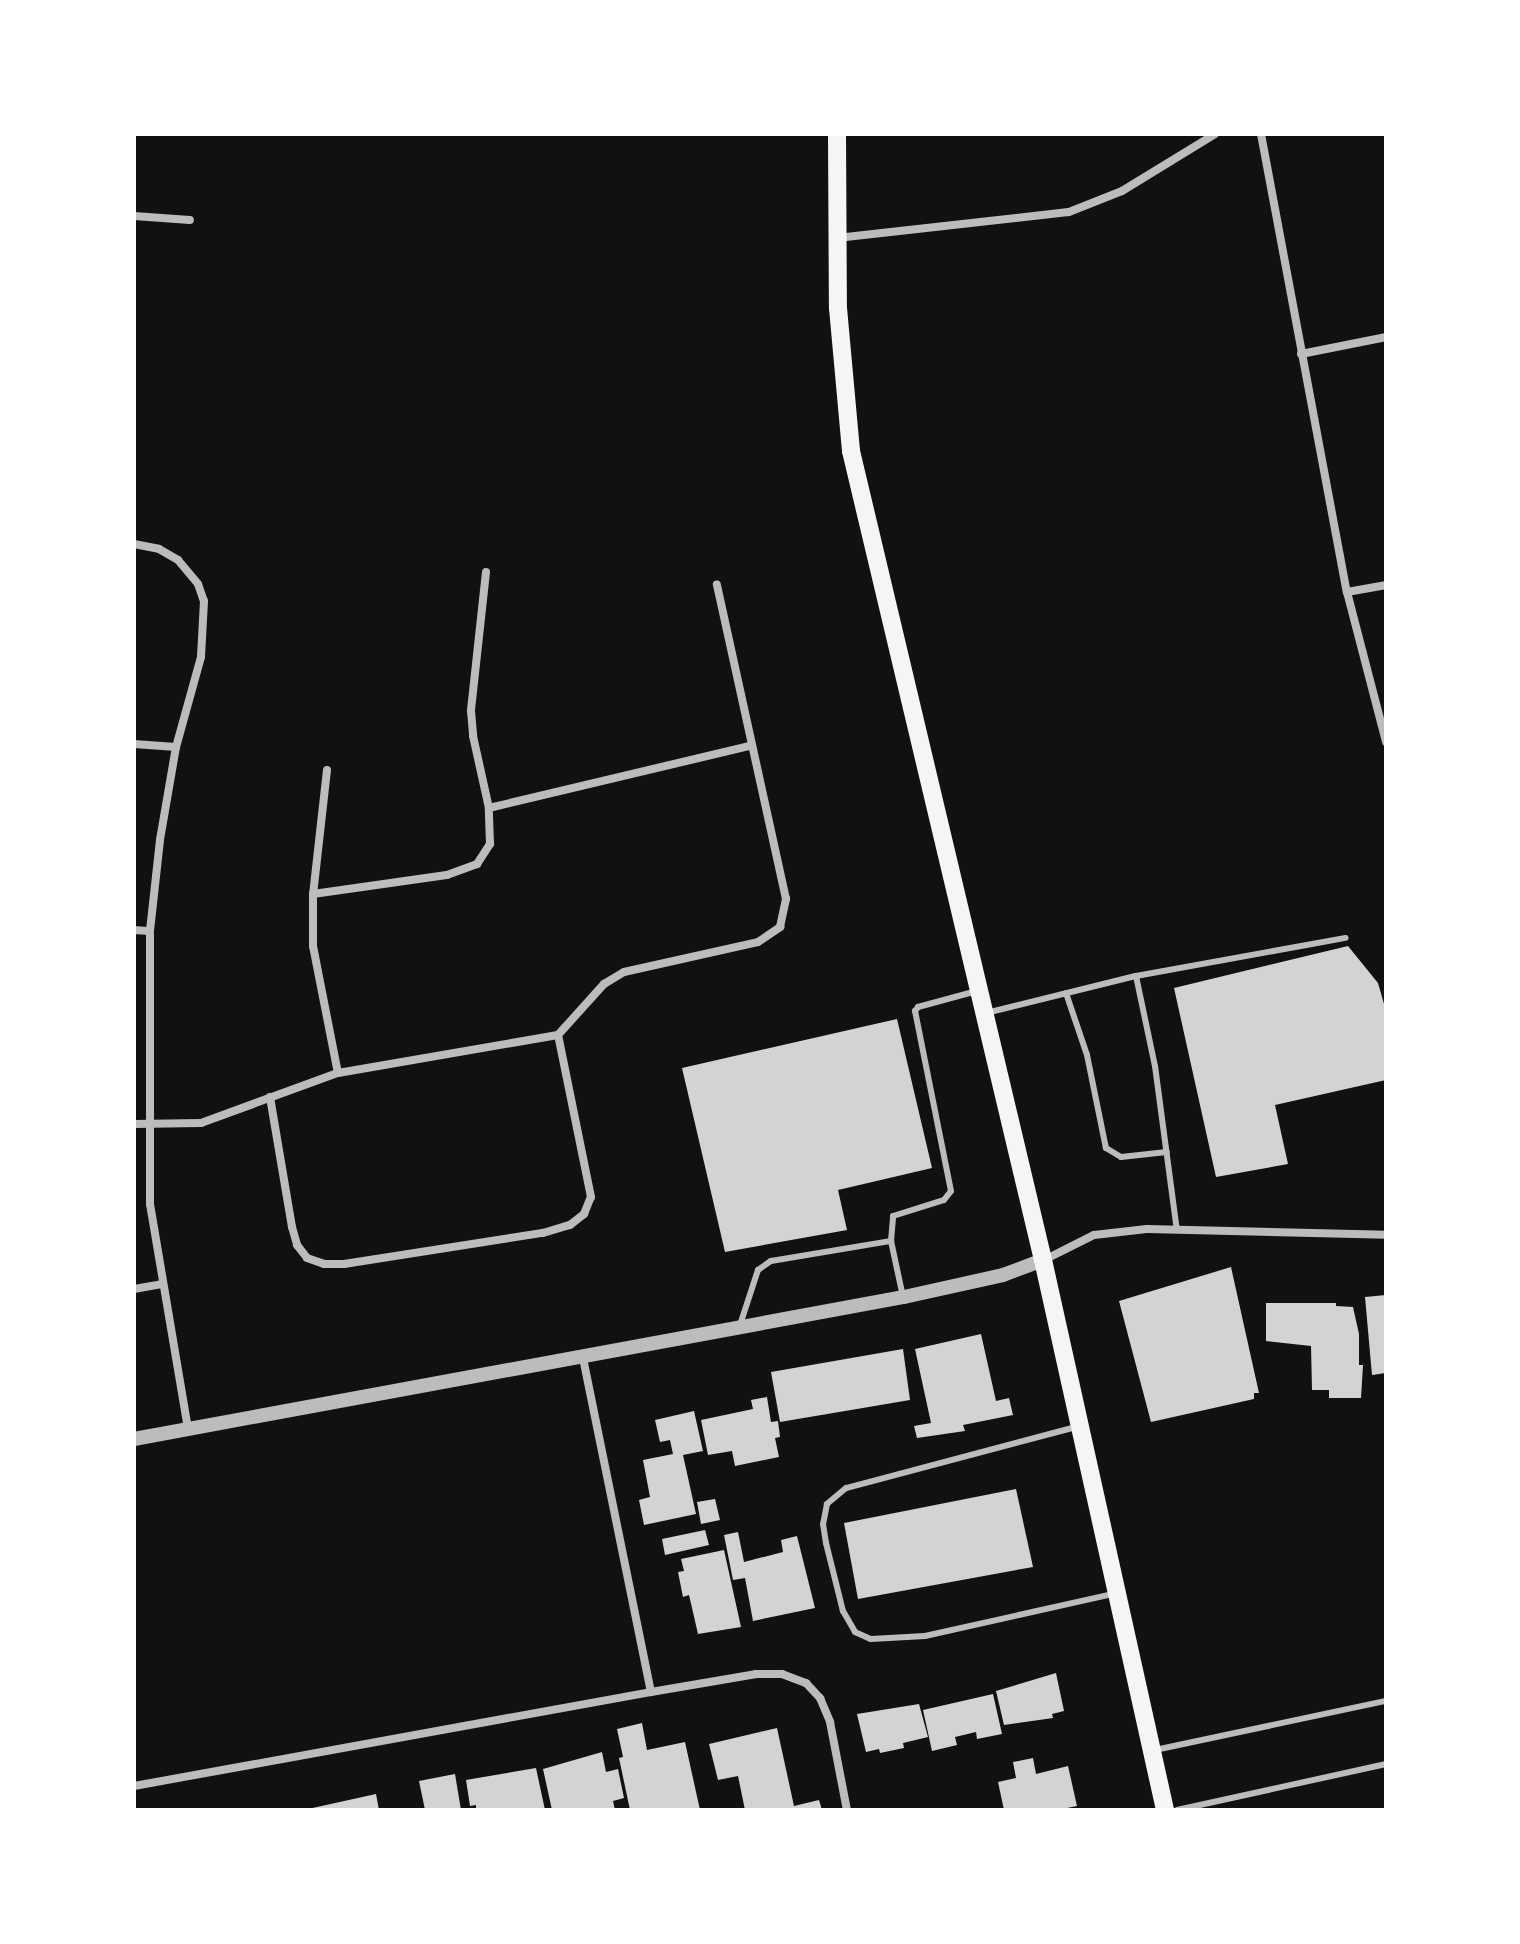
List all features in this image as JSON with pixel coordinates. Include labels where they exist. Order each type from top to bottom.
[{"type":"main road","points":[[837,134],[838,308],[851,451],[1043,1260],[1165,1810]]},
{"type":"street","points":[[837,238],[1069,212],[1122,191],[1215,134]]},
{"type":"street","points":[[1261,134],[1347,592],[1386,742]]},
{"type":"street","points":[[134,216],[190,220]]},
{"type":"street","points":[[1301,354],[1386,337]]},
{"type":"street","points":[[134,544],[159,549],[178,560],[198,584],[204,601],[201,657],[176,747],[160,840],[150,931],[150,1204],[188,1429]]},
{"type":"street","points":[[313,894],[447,875],[477,864],[490,844],[489,808],[473,736],[471,711],[486,572]]},
{"type":"street","points":[[134,1124],[201,1123],[338,1073],[558,1035],[604,984],[624,972],[758,942],[780,927],[786,899],[749,746],[717,584]]},
{"type":"street","points":[[1347,592],[1386,585]]},
{"type":"street","points":[[134,744],[176,747]]},
{"type":"street","points":[[489,808],[749,746]]},
{"type":"street","points":[[327,770],[313,894],[313,946],[338,1073]]},
{"type":"street","points":[[134,930],[150,931]]},
{"type":"street","points":[[270,1097],[292,1227],[297,1245],[307,1258],[324,1264],[344,1264],[543,1233],[570,1225],[584,1214],[591,1197],[558,1035]]},
{"type":"street","points":[[134,1439],[904,1297],[1003,1275],[1094,1235],[1147,1229],[1386,1235]]},
{"type":"street","points":[[134,1289],[162,1284]]},
{"type":"street","points":[[583,1358],[651,1692]]},
{"type":"street","points":[[134,1786],[651,1692],[756,1674],[782,1674],[806,1683],[820,1698],[830,1722],[847,1810]]},
{"type":"lane","points":[[983,1013],[1136,976],[1346,938]]},
{"type":"lane","points":[[1136,976],[1167,1152],[1177,1230]]},
{"type":"lane","points":[[904,1297],[891,1241],[893,1216],[944,1200],[951,1191],[916,1009],[978,991]]},
{"type":"lane","points":[[1066,993],[1087,1055],[1106,1148],[1121,1157],[1167,1152]]},
{"type":"lane","points":[[739,1328],[755,1277],[763,1264],[891,1241]]},
{"type":"lane","points":[[1080,1426],[846,1488],[827,1504],[823,1524],[826,1543],[843,1611],[855,1632],[871,1639],[925,1636],[1117,1594]]},
{"type":"lane","points":[[1152,1750],[1386,1701]]},
{"type":"lane","points":[[1177,1810],[1386,1764]]},
{"type":"building","points":[[1348,946],[1378,983],[1386,1011],[1386,1080],[1275,1105],[1288,1164],[1216,1177],[1174,988]]},
{"type":"building","points":[[897,1019],[932,1168],[838,1190],[847,1230],[725,1252],[682,1068]]},
{"type":"building","points":[[1231,1267],[1259,1393],[1254,1393],[1254,1399],[1151,1422],[1119,1301]]},
{"type":"building","points":[[1386,1295],[1386,1373],[1372,1375],[1365,1297]]},
{"type":"building","points":[[1266,1303],[1336,1303],[1336,1306],[1353,1307],[1359,1334],[1359,1365],[1363,1365],[1361,1398],[1329,1398],[1329,1390],[1312,1390],[1311,1346],[1266,1341]]},
{"type":"building","points":[[981,1334],[996,1401],[1009,1398],[1013,1415],[963,1425],[965,1431],[917,1438],[914,1426],[931,1423],[915,1349]]},
{"type":"building","points":[[903,1349],[910,1400],[780,1422],[771,1372]]},
{"type":"building","points":[[767,1397],[771,1422],[778,1421],[780,1437],[775,1438],[779,1457],[735,1466],[732,1451],[708,1455],[701,1420],[753,1409],[751,1400]]},
{"type":"building","points":[[694,1411],[703,1451],[683,1455],[696,1514],[644,1525],[639,1500],[650,1497],[643,1460],[673,1454],[670,1440],[660,1442],[655,1420]]},
{"type":"building","points":[[1016,1489],[1033,1567],[858,1599],[844,1523]]},
{"type":"building","points":[[715,1499],[720,1520],[701,1524],[697,1502]]},
{"type":"building","points":[[705,1530],[709,1545],[665,1555],[662,1539]]},
{"type":"building","points":[[738,1532],[744,1562],[783,1552],[781,1540],[797,1536],[815,1608],[753,1621],[745,1578],[733,1580],[724,1535]]},
{"type":"building","points":[[724,1550],[741,1627],[698,1634],[689,1595],[683,1597],[678,1572],[684,1571],[681,1559]]},
{"type":"building","points":[[1056,1673],[1064,1711],[1052,1714],[1053,1718],[1004,1725],[996,1691]]},
{"type":"building","points":[[993,1694],[1002,1734],[977,1739],[976,1732],[955,1737],[957,1745],[932,1751],[923,1710]]},
{"type":"building","points":[[919,1704],[928,1737],[903,1743],[904,1748],[880,1753],[879,1749],[866,1752],[857,1714]]},
{"type":"building","points":[[642,1723],[647,1750],[685,1742],[700,1810],[630,1810],[619,1758],[623,1757],[617,1729]]},
{"type":"building","points":[[777,1728],[794,1806],[819,1800],[822,1810],[745,1810],[738,1776],[718,1780],[709,1744]]},
{"type":"building","points":[[602,1752],[606,1772],[618,1769],[624,1798],[613,1801],[615,1810],[552,1810],[543,1769]]},
{"type":"building","points":[[1033,1758],[1036,1774],[1068,1766],[1077,1806],[1057,1810],[1004,1810],[998,1782],[1016,1778],[1013,1762]]},
{"type":"building","points":[[536,1768],[545,1810],[476,1810],[476,1805],[470,1806],[466,1780]]},
{"type":"building","points":[[455,1774],[461,1810],[425,1810],[419,1781]]},
{"type":"building","points":[[376,1794],[379,1810],[308,1810],[308,1809]]}]
